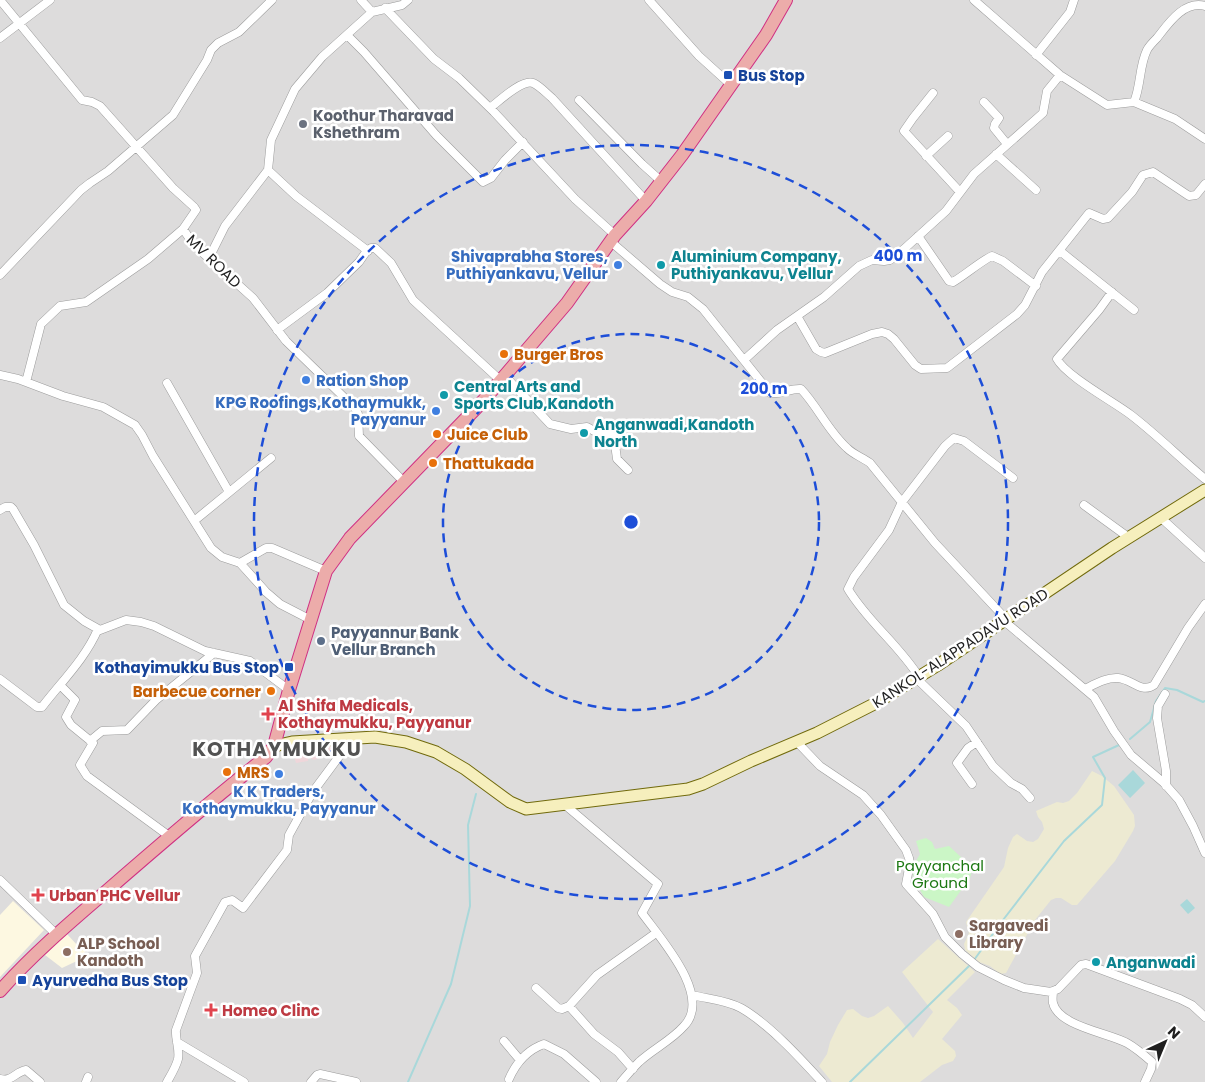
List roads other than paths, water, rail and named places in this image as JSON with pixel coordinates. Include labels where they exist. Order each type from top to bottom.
[{"type":"highway","points":[[0,991],[18,970],[169,836],[240,776],[266,757],[274,746],[289,690],[326,571],[350,538],[405,483],[502,378],[567,303],[612,238],[646,201],[682,155],[766,34],[786,0]]},
{"type":"main road","name":"KANKOL-ALAPPADAVU ROAD","points":[[274,746],[292,742],[375,737],[406,742],[436,752],[465,769],[510,802],[526,808],[688,789],[797,742],[876,703],[969,645],[1004,619],[1025,607],[1128,537],[1205,490]]},
{"type":"street","name":"MV ROAD","points":[[0,0],[58,74],[82,100],[100,106],[196,210],[182,229],[194,245],[253,298],[299,355],[355,408],[358,414],[359,436],[405,483]]},
{"type":"street","points":[[0,38],[50,0]]},
{"type":"street","points":[[0,276],[81,190],[137,148],[172,115],[207,60],[211,50],[218,43],[238,32],[272,0]]},
{"type":"street","points":[[361,0],[372,12]]},
{"type":"street","points":[[648,0],[699,56],[731,85]]},
{"type":"street","points":[[974,0],[1060,75],[1107,105],[1134,102],[1175,120],[1205,139]]},
{"type":"street","points":[[1036,55],[1070,12],[1074,0]]},
{"type":"street","points":[[209,258],[225,226],[268,170],[270,140],[296,89],[322,57],[372,12],[403,2]]},
{"type":"street","points":[[1134,102],[1147,50],[1169,22],[1184,9],[1199,4],[1205,6]]},
{"type":"street","points":[[385,8],[434,59],[458,78],[490,108],[612,238],[660,284],[672,292],[688,298],[703,309],[770,393],[775,394],[794,388],[801,388],[845,447],[870,463],[939,548],[1004,619],[1094,697],[1131,755],[1179,800],[1205,853]]},
{"type":"street","points":[[346,35],[364,52],[436,135],[483,182],[491,178],[504,160],[523,142]]},
{"type":"street","points":[[744,360],[777,330],[824,297],[859,266],[872,260],[884,261],[896,257],[946,211],[974,174],[1043,113],[1048,91],[1060,75]]},
{"type":"street","points":[[490,108],[519,86],[528,82],[535,83],[552,98],[646,201]]},
{"type":"street","points":[[933,93],[904,132],[960,192]]},
{"type":"street","points":[[579,100],[661,181]]},
{"type":"street","points":[[984,102],[999,118],[994,128],[1007,144]]},
{"type":"street","points":[[926,156],[948,136]]},
{"type":"street","points":[[996,154],[1036,190]]},
{"type":"street","points":[[268,170],[296,196],[368,251]]},
{"type":"street","points":[[797,316],[816,348],[821,352],[825,353],[882,332],[894,339],[915,364],[921,368],[947,368],[1026,305],[1042,272],[1089,213],[1103,219],[1108,218],[1132,192],[1143,175],[1148,173],[1153,172],[1189,196],[1196,195],[1205,184]]},
{"type":"street","points":[[26,382],[42,324],[60,306],[86,302],[148,259],[182,229]]},
{"type":"street","points":[[918,236],[949,282],[953,282],[992,256],[1002,261],[1036,286]]},
{"type":"street","points":[[277,330],[326,293],[368,251],[375,248],[391,263],[413,300],[502,378],[550,424],[571,429],[587,427],[596,432],[605,431],[614,437],[617,459],[628,470]]},
{"type":"street","points":[[1060,251],[1134,310]]},
{"type":"street","points":[[1112,292],[1057,359],[1070,372],[1130,415],[1205,478]]},
{"type":"street","points":[[0,375],[26,382],[62,396],[103,407],[135,425],[194,521],[217,553],[231,561],[240,563],[266,592],[280,604],[311,620]]},
{"type":"street","points":[[167,383],[229,492]]},
{"type":"street","points":[[1013,478],[970,445],[954,438],[945,446],[902,502],[889,530],[848,588],[854,599],[894,644],[918,677],[966,726],[993,766],[1011,783],[1022,789],[1030,798]]},
{"type":"street","points":[[194,521],[271,458]]},
{"type":"street","points":[[1084,505],[1128,537]]},
{"type":"street","points":[[0,510],[5,507],[11,507],[34,545],[64,605],[84,621],[100,630],[126,620],[154,626],[205,651],[250,662],[289,690]]},
{"type":"street","points":[[1160,517],[1205,558]]},
{"type":"street","points":[[240,563],[266,548],[272,548],[326,571]]},
{"type":"street","points":[[1085,689],[1116,677],[1125,679],[1141,688],[1150,688],[1154,685],[1188,628],[1205,604]]},
{"type":"street","points":[[0,679],[37,707],[42,707],[86,653],[98,629]]},
{"type":"street","points":[[90,741],[102,731],[126,730],[156,700],[214,653]]},
{"type":"street","points":[[60,685],[75,700],[66,717],[71,725],[93,743],[80,765],[87,776],[169,836]]},
{"type":"street","points":[[1165,694],[1158,706],[1157,718],[1166,771],[1166,786]]},
{"type":"street","points":[[167,1082],[178,1059],[176,1030],[197,973],[195,956],[207,933],[225,902],[232,900],[243,908],[287,850],[288,835],[312,793],[352,739]]},
{"type":"street","points":[[797,742],[820,766],[862,795],[881,815],[906,850],[909,858],[910,863],[906,884],[933,914],[945,937],[978,967],[1004,980],[1043,992],[1058,989],[1081,965],[1086,964],[1180,999],[1192,1005],[1205,1016]]},
{"type":"street","points":[[972,784],[957,763],[968,748],[977,742]]},
{"type":"street","points":[[564,804],[658,884],[642,913],[686,976],[692,995],[691,1016],[684,1026],[633,1069],[621,1082]]},
{"type":"street","points":[[0,880],[57,935]]},
{"type":"street","points":[[536,988],[558,1008],[562,1009],[569,1006],[597,975],[656,933]]},
{"type":"street","points":[[1054,991],[1053,1002],[1057,1011],[1076,1024],[1127,1043],[1152,1062],[1145,1082]]},
{"type":"street","points":[[692,995],[741,1008],[758,1020],[780,1040],[822,1082]]},
{"type":"street","points":[[569,1006],[594,1034],[618,1052],[633,1069]]},
{"type":"street","points":[[504,1041],[520,1060]]},
{"type":"street","points":[[177,1042],[244,1082]]},
{"type":"street","points":[[509,1079],[513,1069],[520,1060],[535,1047],[544,1044],[564,1054],[596,1082]]},
{"type":"street","points":[[0,1079],[4,1081],[11,1080],[22,1070],[26,1070],[40,1082]]},
{"type":"street","points":[[311,1082],[320,1074],[356,1082]]},
{"type":"water","points":[[1133,770],[1145,783],[1130,798],[1118,785]]},
{"type":"water","points":[[1187,899],[1195,908],[1188,914],[1180,905]]},
{"type":"waterway","points":[[1130,739],[1150,722],[1156,701],[1165,688],[1177,690],[1203,702],[1205,701]]},
{"type":"waterway","points":[[974,960],[1064,841],[1102,805],[1105,778],[1093,757],[1119,745]]},
{"type":"waterway","points":[[408,1082],[451,984],[470,906],[468,825],[476,794]]},
{"type":"waterway","points":[[850,1082],[969,966]]},
{"type":"place","name":"Bus Stop","points":[[728,75]]},
{"type":"place","name":"Koothur Tharavad Kshethram","points":[[303,124]]},
{"type":"place","name":"Shivaprabha Stores, Puthiyankavu, Vellur","points":[[618,265]]},
{"type":"place","name":"Aluminium Company, Puthiyankavu, Vellur","points":[[661,265]]},
{"type":"place","name":"Burger Bros","points":[[504,354]]},
{"type":"place","name":"Ration Shop","points":[[306,380]]},
{"type":"place","name":"Central Arts and Sports Club,Kandoth","points":[[444,395]]},
{"type":"place","name":"KPG Roofings,Kothaymukk, Payyanur","points":[[436,411]]},
{"type":"place","name":"Anganwadi,Kandoth North","points":[[584,433]]},
{"type":"place","name":"Juice Club","points":[[437,434]]},
{"type":"place","name":"Thattukada","points":[[433,463]]},
{"type":"place","name":"Payyannur Bank Vellur Branch","points":[[321,641]]},
{"type":"place","name":"Kothayimukku Bus Stop","points":[[289,667]]},
{"type":"place","name":"Barbecue corner","points":[[271,691]]},
{"type":"place","name":"Al Shifa Medicals, Kothaymukku, Payyanur","points":[[268,714]]},
{"type":"place","name":"MRS","points":[[227,772]]},
{"type":"place","name":"K K Traders, Kothaymukku, Payyanur","points":[[279,774]]},
{"type":"place","name":"Urban PHC Vellur","points":[[38,895]]},
{"type":"place","name":"Sargavedi Library","points":[[959,934]]},
{"type":"place","name":"ALP School Kandoth","points":[[67,952]]},
{"type":"place","name":"Anganwadi","points":[[1096,962]]},
{"type":"place","name":"Ayurvedha Bus Stop","points":[[22,980]]},
{"type":"place","name":"Homeo Clinc","points":[[211,1010]]},
{"type":"district","name":"KOTHAYMUKKU","points":[[277,749]]},
{"type":"park label","name":"Payyanchal Ground","points":[[940,874]]}]
